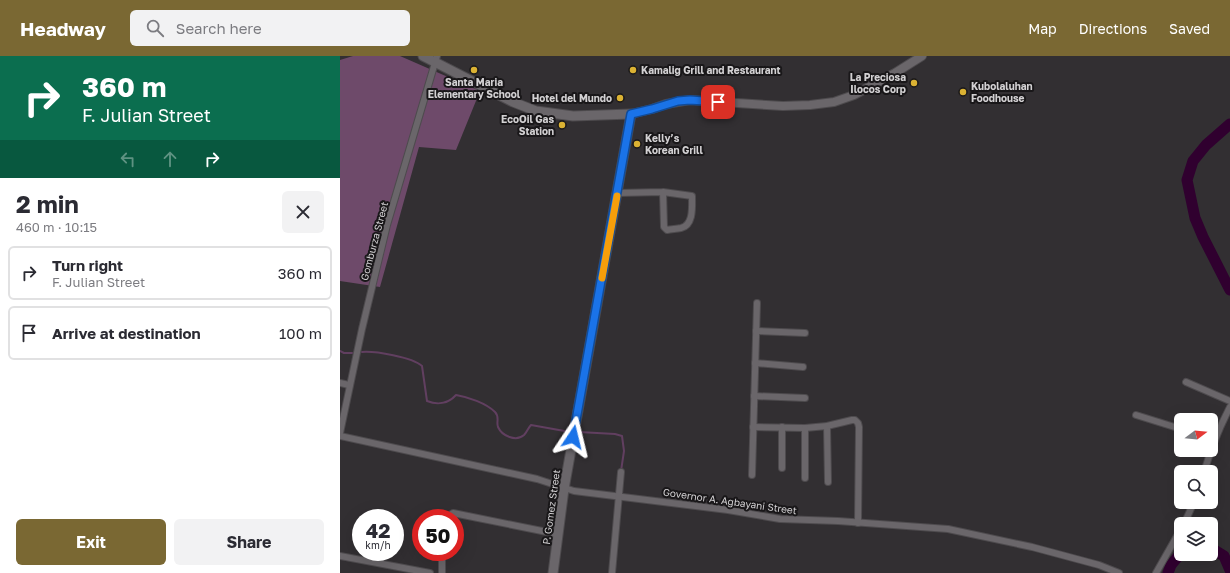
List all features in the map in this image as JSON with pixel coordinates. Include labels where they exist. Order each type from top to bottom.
[{"type":"main road","points":[[423,56],[436,59],[513,102],[536,111],[573,116],[631,114]]},
{"type":"main road","name":"P. Gomez Street","points":[[552,573],[564,488],[631,114]]},
{"type":"street","points":[[631,114],[666,104],[690,100],[783,106],[834,102],[854,95],[895,73],[922,56]]},
{"type":"street","name":"Gomburza Street","points":[[340,435],[387,225],[436,59]]},
{"type":"street","points":[[617,193],[663,192],[692,196],[691,215],[689,221],[682,228],[667,230],[664,227],[663,192]]},
{"type":"street","points":[[752,475],[757,303]]},
{"type":"street","points":[[756,331],[805,333]]},
{"type":"street","points":[[755,363],[803,367]]},
{"type":"street","points":[[1186,382],[1230,401]]},
{"type":"street","points":[[340,383],[350,385]]},
{"type":"street","points":[[754,396],[805,398]]},
{"type":"street","points":[[1218,428],[1230,407]]},
{"type":"street","points":[[1136,415],[1174,427]]},
{"type":"street","points":[[753,427],[805,428],[827,426],[855,420],[859,427],[858,523]]},
{"type":"street","points":[[827,426],[828,482]]},
{"type":"street","points":[[782,427],[782,468]]},
{"type":"street","points":[[805,428],[805,478]]},
{"type":"street","name":"Governor A. Agbayani Street","points":[[340,435],[537,479],[564,488],[619,497],[728,510],[780,519],[948,529],[1032,547],[1099,565],[1119,573]]},
{"type":"street","points":[[612,573],[622,472]]},
{"type":"street","points":[[464,515],[558,534]]},
{"type":"street","points":[[1156,573],[1174,541]]},
{"type":"street","points":[[340,556],[430,573]]},
{"type":"street","points":[[442,561],[442,573]]},
{"type":"street","points":[[1097,573],[1099,565]]},
{"type":"shaded area","points":[[353,56],[400,56],[480,91],[456,150],[419,147],[380,287],[340,281],[340,60]]},
{"type":"waterway","points":[[1230,124],[1206,145],[1193,161],[1187,180],[1195,218],[1230,290]]},
{"type":"waterway","points":[[340,351],[344,353],[352,353]]},
{"type":"waterway","points":[[362,352],[375,352],[393,355],[417,363],[422,366],[427,401],[442,403],[450,400],[456,395],[477,401],[495,412],[498,427],[503,433],[510,437],[521,437],[531,425],[570,432]]},
{"type":"waterway","points":[[579,432],[615,434],[622,436],[624,451],[621,471]]},
{"type":"waterway","points":[[1218,552],[1224,556],[1230,570]]},
{"type":"waterway","points":[[1168,573],[1174,561]]},
{"type":"slow traffic","points":[[602,278],[617,196]]},
{"type":"place","name":"Santa Maria Elementary School","points":[[474,70]]},
{"type":"place","name":"Kamalig Grill and Restaurant","points":[[633,70]]},
{"type":"place","name":"La Preciosa Ilocos Corp","points":[[914,83]]},
{"type":"place","name":"Kubolaluhan Foodhouse","points":[[963,92]]},
{"type":"place","name":"Hotel del Mundo","points":[[620,98]]},
{"type":"place","name":"EcoOil Gas Station","points":[[562,125]]},
{"type":"place","name":"Kelly’s Korean Grill","points":[[637,144]]},
{"type":"route","points":[[573,437],[631,114],[678,101],[690,100],[718,102]]}]
